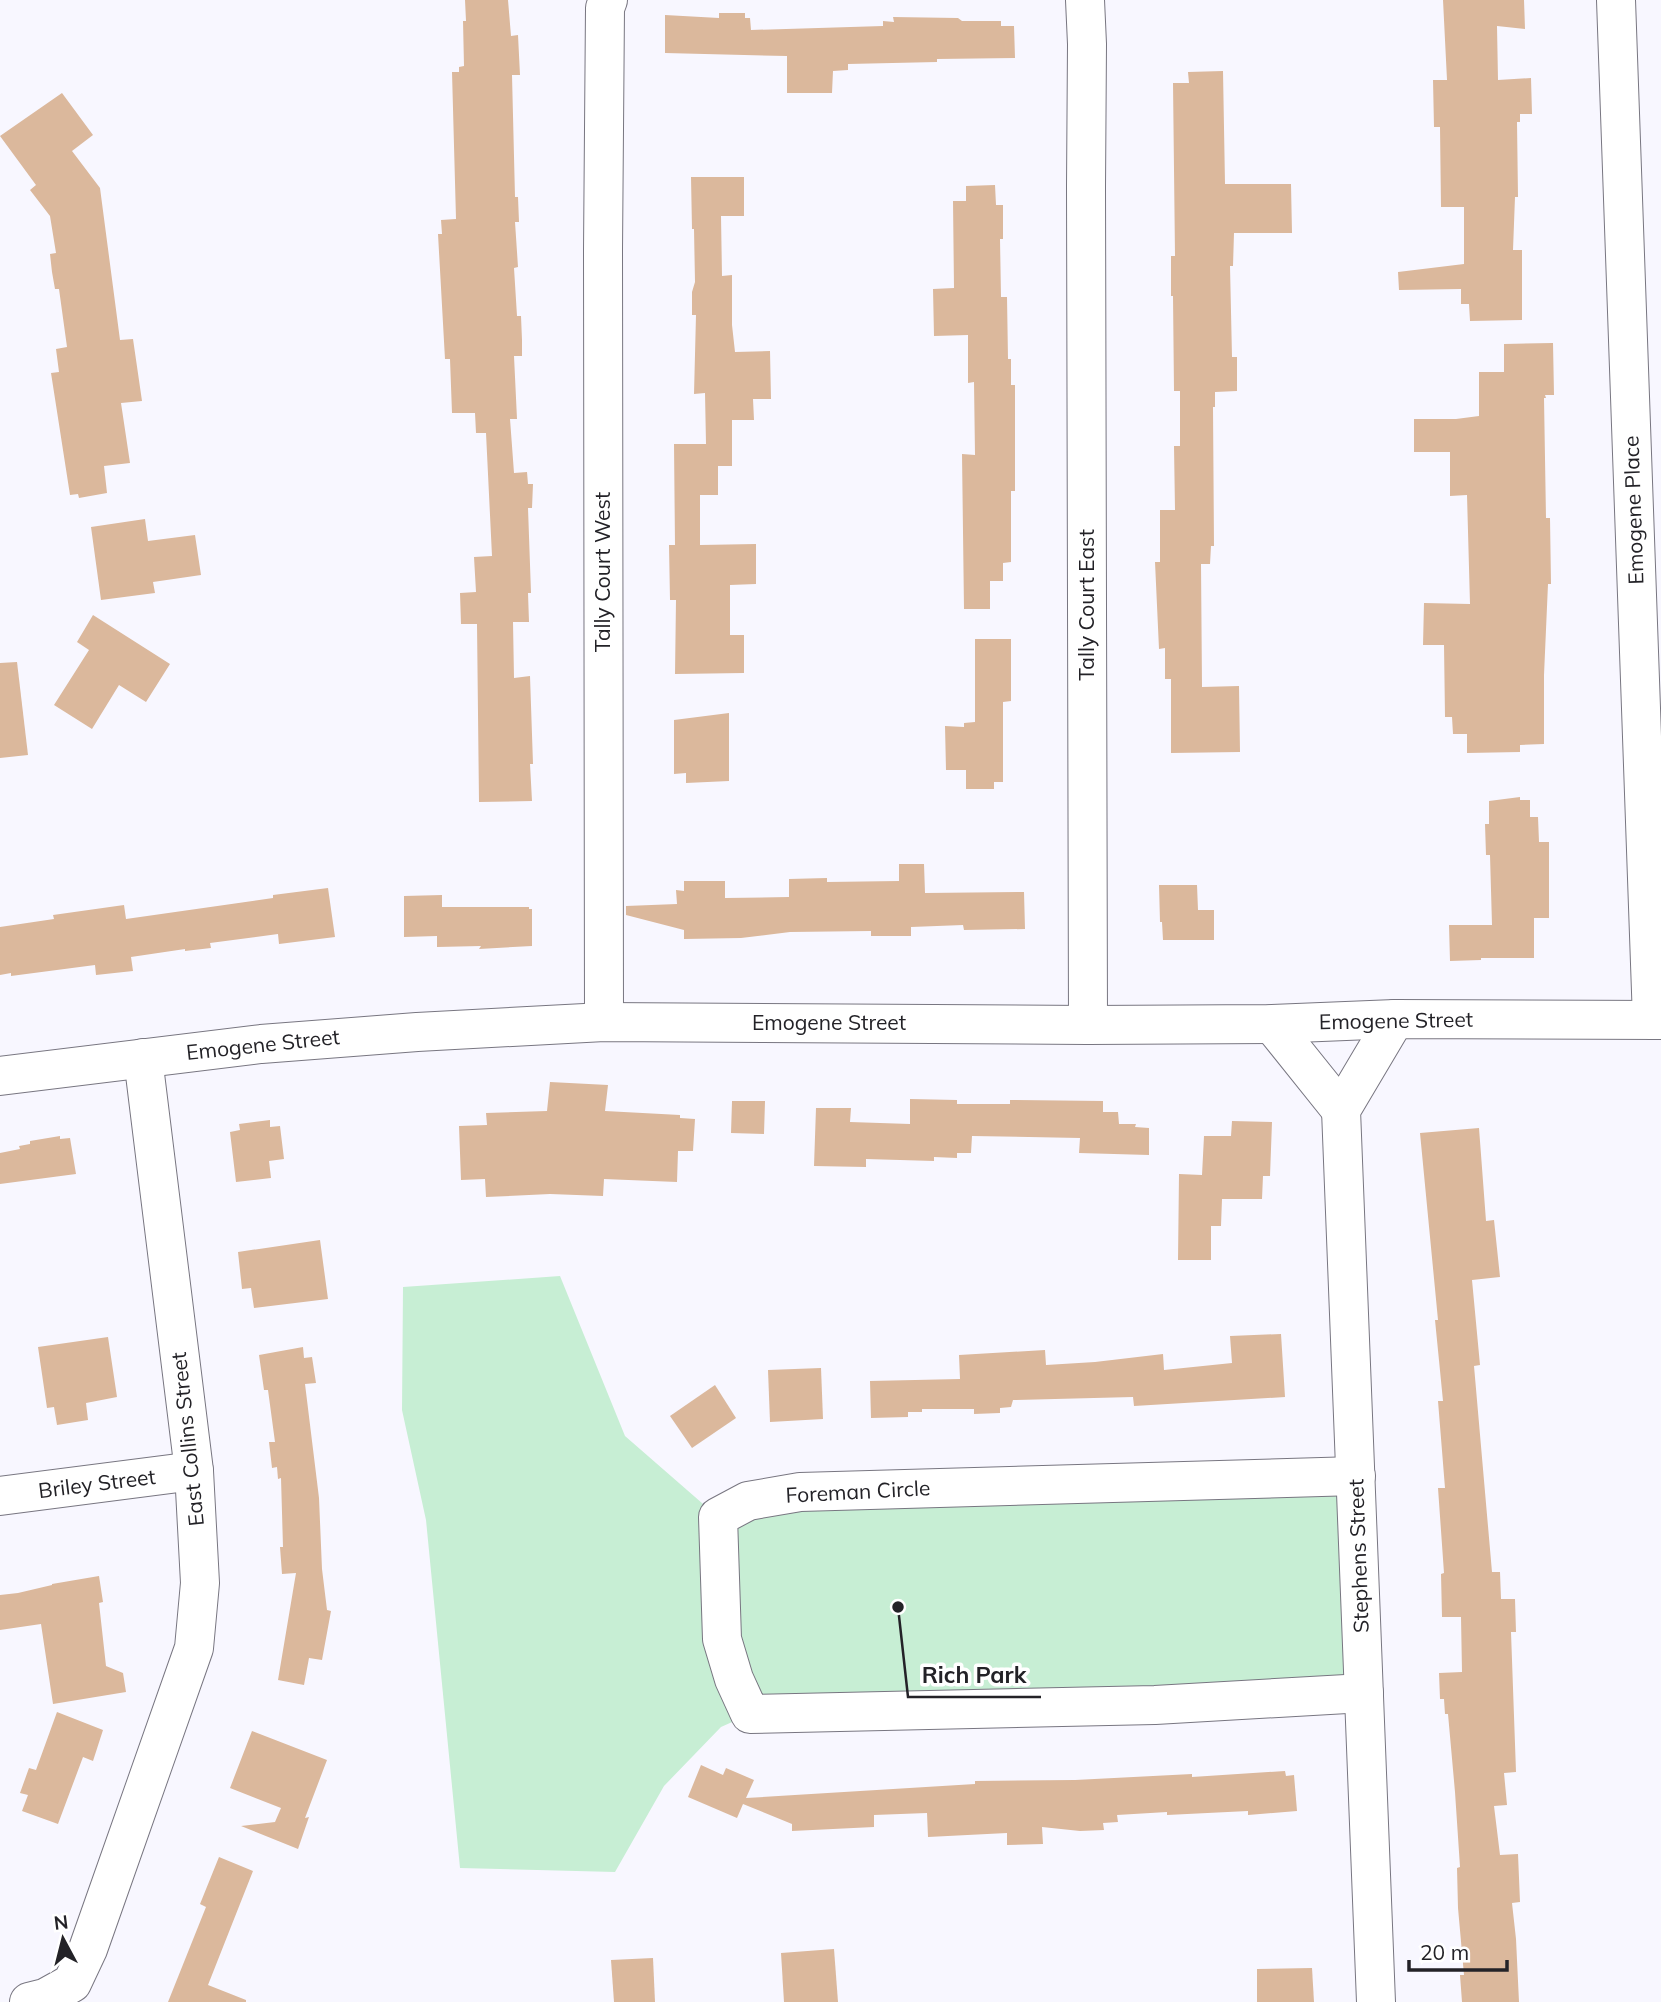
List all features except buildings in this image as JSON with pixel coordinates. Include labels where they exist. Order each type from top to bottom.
[{"type":"street","name":"Tally Court West","points":[[604,1022],[604,122],[605,8],[608,0]]},
{"type":"street","name":"Tally Court East","points":[[1085,0],[1088,1025]]},
{"type":"street","name":"Emogene Place","points":[[1616,0],[1657,1020]]},
{"type":"street","name":"Emogene Street","points":[[0,1076],[287,1042],[604,1022],[1088,1025],[1272,1024],[1395,1019],[1657,1020]]},
{"type":"street","points":[[1272,1024],[1341,1110],[1395,1019]]},
{"type":"street","name":"East Collins Street","points":[[30,2002],[45,1998],[72,1983],[88,1949],[194,1648],[200,1583],[194,1471],[142,1058]]},
{"type":"street","name":"Stephens Street","points":[[1341,1110],[1377,2002]]},
{"type":"street","name":"Briley Street","points":[[0,1496],[194,1471]]},
{"type":"street","name":"Foreman Circle","points":[[1356,1476],[800,1492],[748,1502],[718,1517],[721,1612],[722,1639],[734,1679],[750,1714],[1155,1705],[1364,1693]]},
{"type":"street","points":[[0,1999],[14,2002]]},
{"type":"green space","points":[[560,1276],[625,1436],[718,1517],[748,1501],[1356,1476],[1364,1693],[750,1714],[721,1727],[664,1786],[615,1872],[460,1868],[426,1520],[402,1410],[403,1287]]},
{"type":"place","name":"Rich Park","points":[[898,1607]]}]
